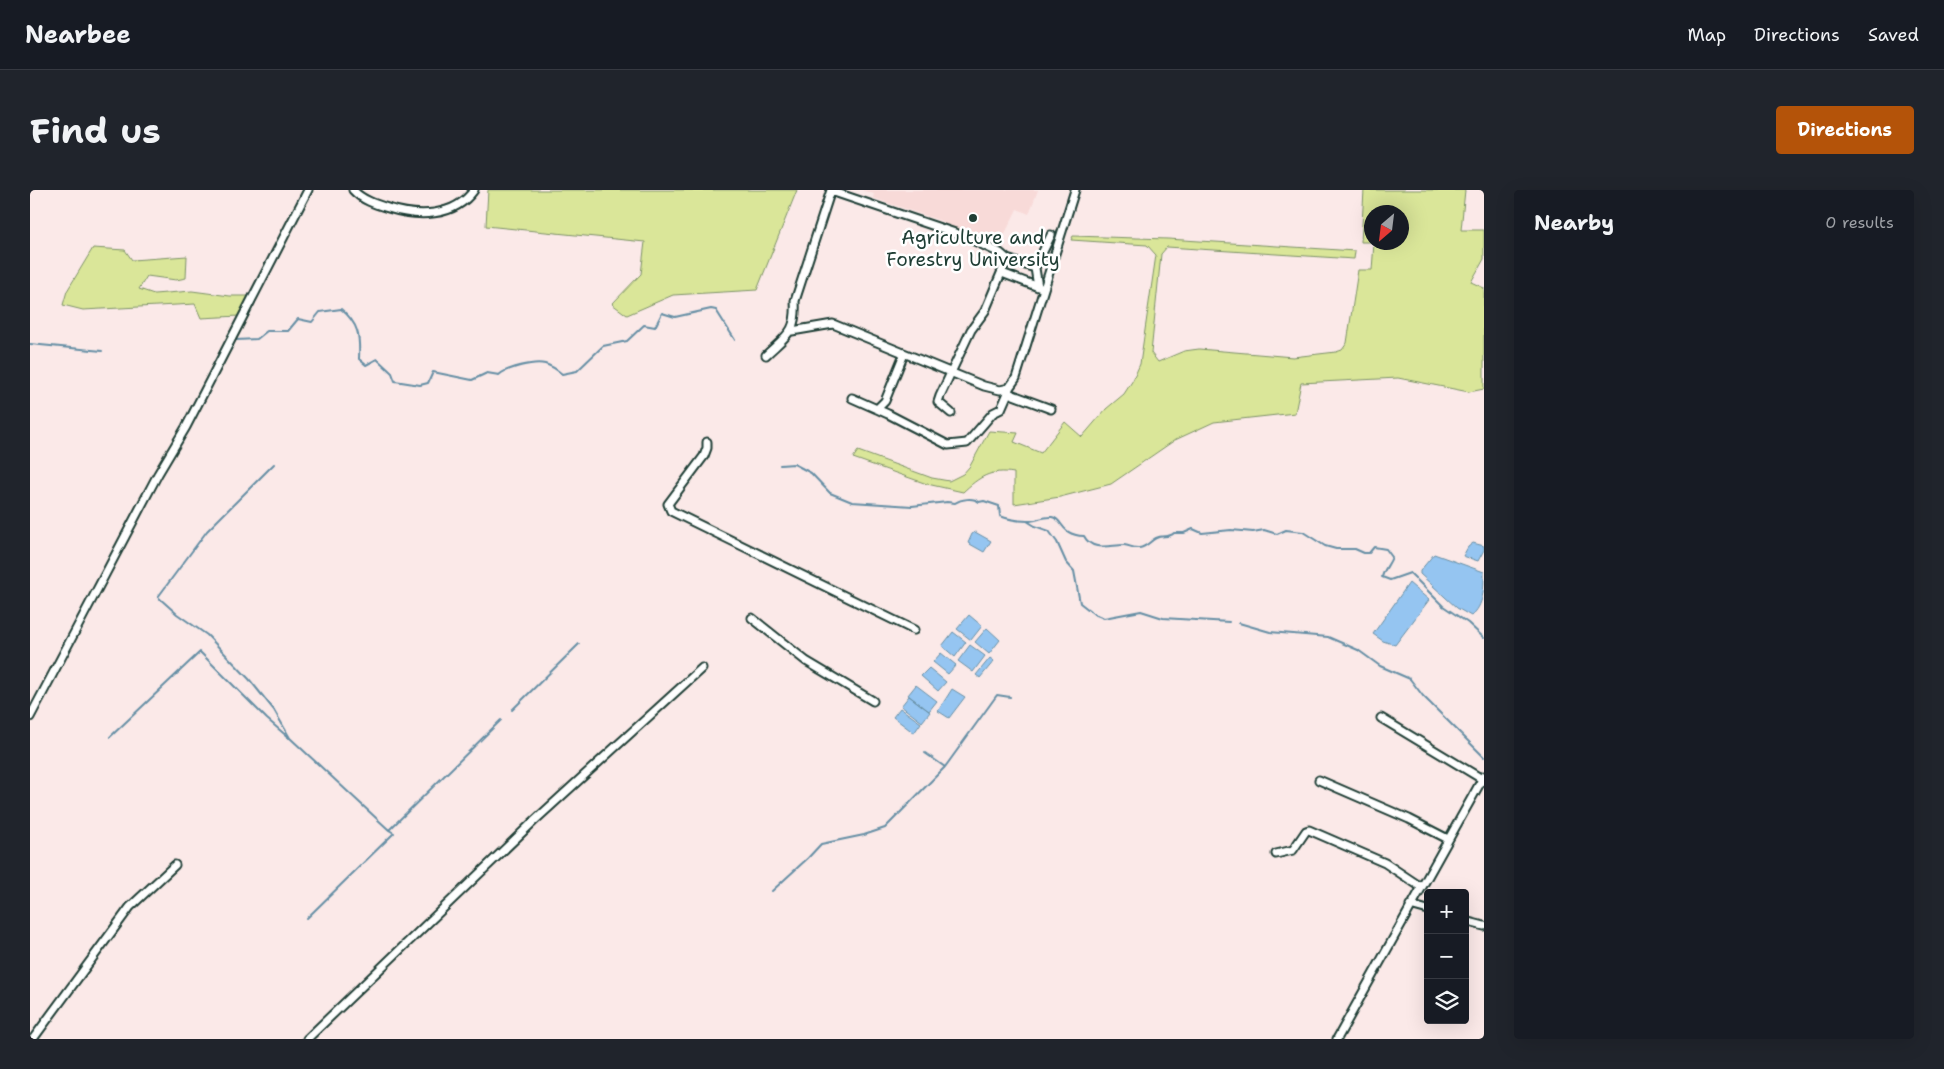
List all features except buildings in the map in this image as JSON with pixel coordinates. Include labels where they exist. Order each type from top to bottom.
[{"type":"street","points":[[30,717],[158,474],[190,418],[308,190]]},
{"type":"street","points":[[353,190],[375,205],[415,214],[432,214],[456,206],[463,202],[474,190]]},
{"type":"street","points":[[852,398],[948,445],[967,443],[993,413],[1001,409],[1016,378],[1041,288],[1075,190]]},
{"type":"street","points":[[792,331],[796,315],[795,301],[831,191],[964,236],[1000,254],[1006,259],[1035,268]]},
{"type":"street","points":[[1041,288],[1035,268],[1051,235]]},
{"type":"street","points":[[951,413],[938,402],[970,330],[984,311],[1002,273],[1006,259]]},
{"type":"street","points":[[1002,273],[1041,288]]},
{"type":"street","points":[[766,355],[792,331],[833,324],[950,373],[994,389],[1009,391],[1051,409]]},
{"type":"street","points":[[877,409],[885,401],[904,354]]},
{"type":"street","points":[[707,442],[704,456],[668,504],[671,511],[914,630]]},
{"type":"street","points":[[752,618],[806,661],[872,700]]},
{"type":"street","points":[[307,1039],[533,822],[702,668]]},
{"type":"street","points":[[1337,1039],[1410,905],[1483,778],[1381,718]]},
{"type":"street","points":[[1319,780],[1448,839]]},
{"type":"street","points":[[1276,854],[1293,850],[1306,830],[1309,830],[1385,863],[1421,887]]},
{"type":"street","points":[[33,1039],[130,907],[175,865]]},
{"type":"street","points":[[1410,905],[1424,909]]},
{"type":"street","points":[[1469,922],[1484,926]]},
{"type":"shaded area","name":"Agriculture and Forestry University","points":[[861,190],[1038,190],[1029,214],[1017,209],[999,246],[944,227],[944,222],[873,198],[874,194]]},
{"type":"green space","points":[[488,190],[797,190],[757,290],[673,295],[627,315],[612,304],[641,274],[645,242],[486,226]]},
{"type":"green space","points":[[1364,190],[1465,190],[1461,230],[1484,230],[1484,259],[1471,282],[1484,288],[1484,389],[1469,392],[1398,378],[1301,383],[1295,413],[1214,422],[1175,440],[1111,484],[1060,497],[1014,504],[1014,473],[999,472],[986,475],[974,482],[963,492],[927,484],[853,458],[858,451],[932,478],[949,481],[963,474],[970,466],[989,431],[1018,433],[1014,442],[1041,453],[1065,422],[1082,437],[1106,409],[1124,394],[1140,364],[1156,255],[1147,245],[1071,240],[1073,236],[1168,239],[1355,251],[1354,259],[1167,247],[1161,254],[1151,353],[1158,362],[1184,351],[1199,349],[1293,357],[1342,350],[1347,343],[1358,270],[1372,270],[1373,250],[1409,250],[1409,205],[1364,205],[1364,242],[1361,242]]},
{"type":"green space","points":[[93,248],[125,250],[132,260],[187,256],[186,278],[176,280],[147,276],[139,289],[154,294],[192,291],[230,296],[250,296],[239,316],[201,318],[195,304],[83,310],[63,305],[67,291]]},
{"type":"water","points":[[975,532],[991,541],[984,552],[968,543]]},
{"type":"water","points":[[1473,543],[1484,546],[1478,561],[1463,556],[1468,547]]},
{"type":"water","points":[[1434,554],[1484,572],[1481,602],[1471,616],[1457,608],[1420,574],[1420,571]]},
{"type":"water","points":[[1409,583],[1429,600],[1395,645],[1383,641],[1373,634]]},
{"type":"water","points":[[969,615],[982,626],[971,640],[957,629]]},
{"type":"water","points":[[987,628],[1000,640],[989,654],[975,642]]},
{"type":"water","points":[[953,632],[966,642],[955,657],[942,646]]},
{"type":"water","points":[[970,645],[985,656],[973,672],[958,661]]},
{"type":"water","points":[[941,653],[956,665],[948,674],[933,662]]},
{"type":"water","points":[[990,658],[994,661],[980,678],[976,675]]},
{"type":"water","points":[[929,668],[946,682],[938,691],[921,676]]},
{"type":"water","points":[[916,685],[937,701],[929,711],[908,695]]},
{"type":"water","points":[[952,689],[965,697],[949,718],[938,711]]},
{"type":"water","points":[[909,696],[930,712],[922,722],[901,706]]},
{"type":"water","points":[[900,708],[921,723],[914,733],[893,717]]},
{"type":"waterway","points":[[236,340],[257,339],[267,331],[288,331],[298,319],[312,322],[320,312],[341,309],[355,325],[359,344],[359,359],[366,365],[377,359],[392,373],[395,381],[420,385],[428,383],[433,372],[472,380],[487,373],[499,375],[514,368],[534,363],[547,365],[562,374],[577,371],[603,346],[627,341],[644,325],[655,327],[662,313],[675,317],[711,309],[716,310],[735,340]]},
{"type":"waterway","points":[[30,344],[102,351]]},
{"type":"waterway","points":[[274,464],[207,531],[158,597],[177,614],[207,635],[249,679],[274,710],[290,738],[389,830],[501,720]]},
{"type":"waterway","points":[[780,465],[794,464],[811,473],[830,493],[852,502],[912,506],[947,502],[955,503],[960,500],[974,499],[979,502],[984,501],[999,506],[1000,516],[1007,518],[1028,521],[1049,517],[1056,518],[1070,533],[1084,536],[1087,541],[1102,547],[1124,545],[1139,548],[1156,538],[1174,533],[1184,533],[1193,529],[1202,533],[1231,530],[1253,532],[1264,530],[1277,534],[1286,530],[1303,532],[1325,546],[1336,549],[1355,549],[1364,553],[1369,553],[1374,547],[1386,549],[1392,557],[1382,577],[1390,580],[1410,573],[1443,606],[1468,623],[1484,638]]},
{"type":"waterway","points":[[1027,521],[1049,531],[1057,542],[1066,562],[1074,571],[1080,603],[1094,614],[1104,618],[1141,611],[1163,618],[1229,622]]},
{"type":"waterway","points":[[1239,623],[1270,632],[1328,637],[1358,650],[1380,666],[1410,679],[1423,696],[1484,757]]},
{"type":"waterway","points":[[512,710],[579,644]]},
{"type":"waterway","points":[[110,737],[200,652],[267,719],[289,738]]},
{"type":"waterway","points":[[772,891],[821,844],[864,835],[885,828],[945,767],[997,695],[1010,697]]},
{"type":"waterway","points":[[925,753],[945,767]]},
{"type":"waterway","points":[[307,918],[394,833],[389,830]]},
{"type":"place","name":"Agriculture and Forestry University","points":[[973,218]]}]
